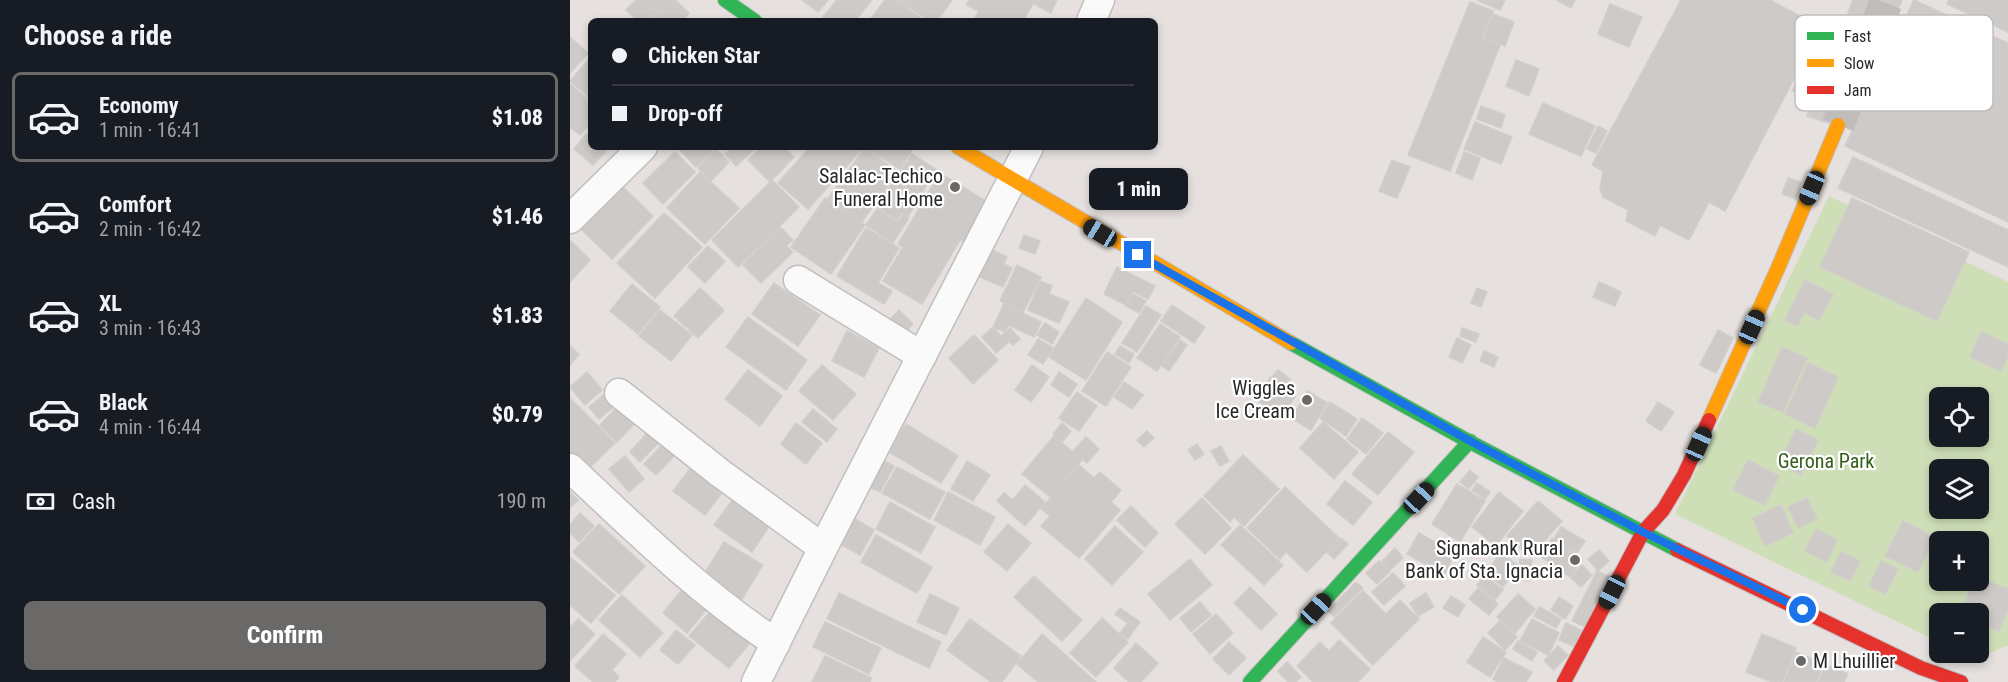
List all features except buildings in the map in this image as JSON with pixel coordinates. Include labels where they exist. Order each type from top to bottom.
[{"type":"main road","points":[[725,0],[751,18]]},
{"type":"main road","points":[[1564,682],[1643,532],[1664,510],[1684,475],[1778,268],[1838,125]]},
{"type":"main road","points":[[963,150],[1120,245],[1470,441],[1643,532],[1912,663],[1961,682]]},
{"type":"main road","points":[[1250,682],[1470,441]]},
{"type":"street","points":[[1092,18],[1100,0]]},
{"type":"street","points":[[570,219],[641,150]]},
{"type":"street","points":[[756,682],[1027,150]]},
{"type":"street","points":[[798,280],[922,356]]},
{"type":"street","points":[[619,393],[720,473],[823,548]]},
{"type":"street","points":[[570,468],[680,571],[742,620],[776,643]]},
{"type":"green space","name":"Gerona Park","points":[[1829,196],[2008,282],[2008,645],[1989,653],[1989,603],[1929,603],[1929,637],[1675,514]]},
{"type":"tunnel","points":[[1881,15],[1887,0]]},
{"type":"tunnel","points":[[1838,125],[1843,111]]},
{"type":"traffic: fast","points":[[725,0],[751,18]]},
{"type":"traffic: fast","points":[[1291,343],[1470,442],[1677,550]]},
{"type":"traffic: fast","points":[[1250,682],[1470,441]]},
{"type":"traffic: slow","points":[[1709,420],[1778,268],[1838,125]]},
{"type":"traffic: slow","points":[[963,150],[1291,343]]},
{"type":"traffic: jam","points":[[1564,682],[1643,532],[1663,510],[1684,475],[1709,420]]},
{"type":"traffic: jam","points":[[1677,550],[1921,668],[1961,682]]},
{"type":"place","name":"Salalac-Techico Funeral Home","points":[[955,187]]},
{"type":"place","name":"Wiggles Ice Cream","points":[[1307,400]]},
{"type":"place","name":"Signabank Rural Bank of Sta. Ignacia","points":[[1575,560]]},
{"type":"place","name":"M Lhuillier","points":[[1801,661]]},
{"type":"route","points":[[1138,255],[1470,441],[1643,532],[1803,610]]}]
